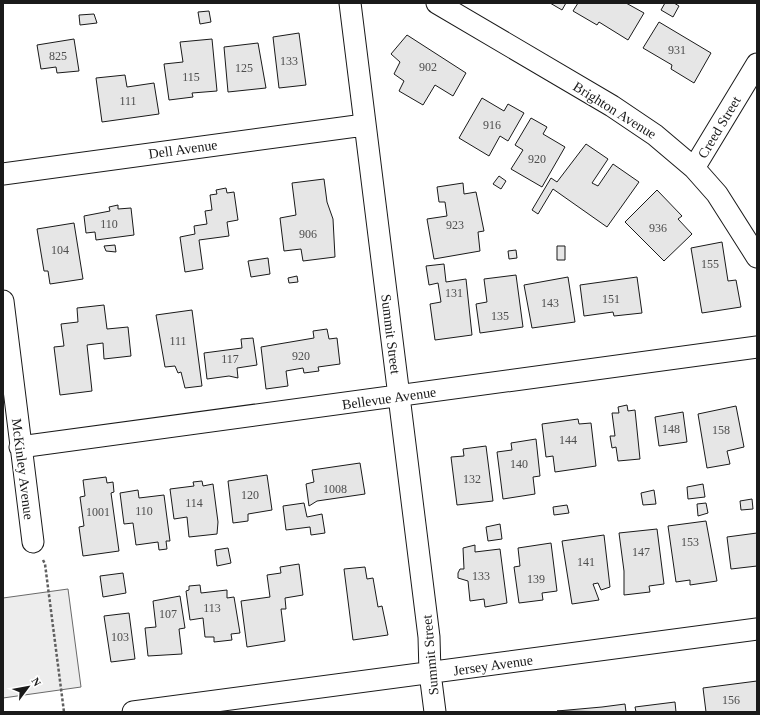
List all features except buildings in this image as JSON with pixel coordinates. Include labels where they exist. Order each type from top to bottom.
[{"type":"street","name":"Summit Street","points":[[350,3],[429,637],[430,673],[435,712]]},
{"type":"street","name":"Brighton Avenue","points":[[437,3],[636,121],[672,148],[694,168],[717,194],[757,257]]},
{"type":"street","name":"Creed Street","points":[[694,168],[757,64]]},
{"type":"street","name":"Dell Avenue","points":[[3,174],[364,125]]},
{"type":"street","name":"McKinley Avenue","points":[[3,301],[33,542]]},
{"type":"street","name":"Bellevue Avenue","points":[[20,447],[399,397],[757,347]]},
{"type":"street","name":"Jersey Avenue","points":[[133,712],[757,630]]},
{"type":"path","points":[[33,542],[45,564],[64,712]]},
{"type":"shaded area","points":[[68,589],[81,687],[3,698],[3,598]]}]
